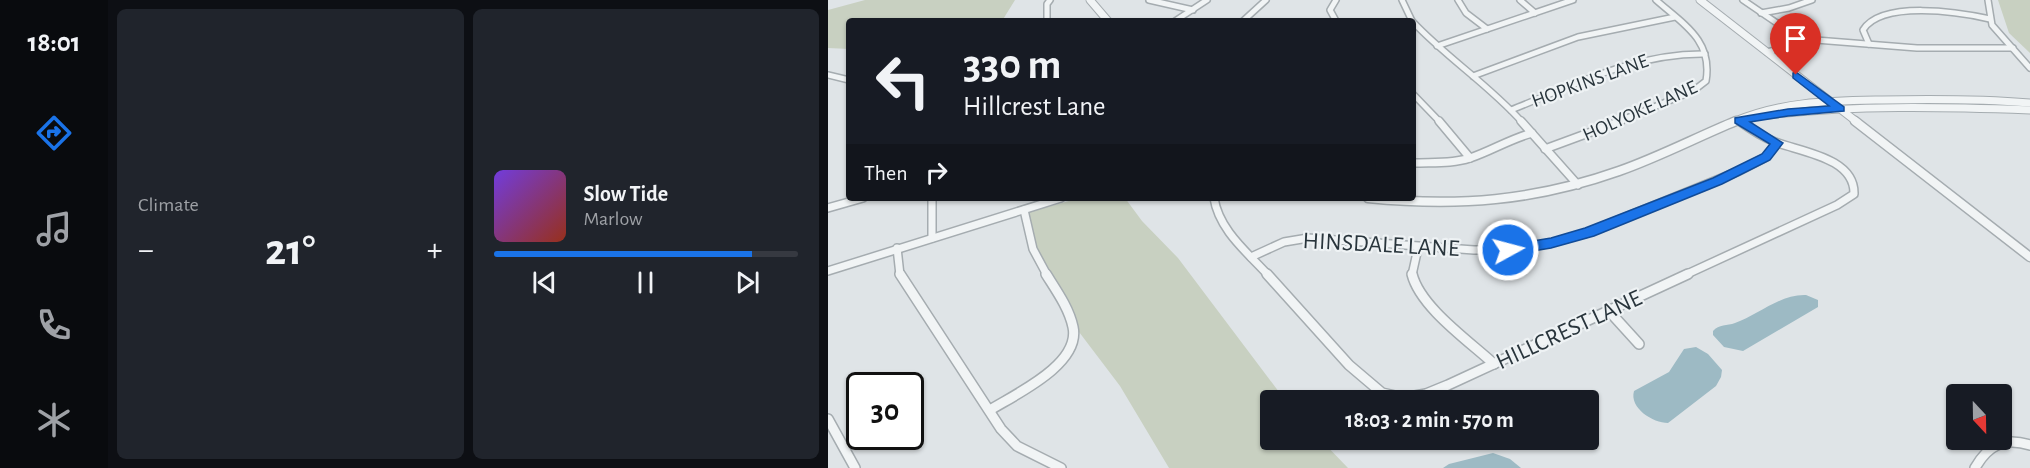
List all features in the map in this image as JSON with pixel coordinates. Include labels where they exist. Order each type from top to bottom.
[{"type":"street","points":[[1047,18],[1047,4],[1050,0]]},
{"type":"street","points":[[1090,0],[1105,18]]},
{"type":"street","points":[[1149,0],[1193,10]]},
{"type":"street","points":[[1180,18],[1207,0]]},
{"type":"street","points":[[1248,18],[1266,0]]},
{"type":"street","points":[[1334,18],[1330,10],[1336,0]]},
{"type":"street","points":[[1401,0],[1410,18]]},
{"type":"street","points":[[1458,0],[1466,13],[1487,29]]},
{"type":"street","points":[[1520,0],[1535,13]]},
{"type":"street","points":[[1437,46],[1573,0]]},
{"type":"street","name":"HOLYOKE LANE","points":[[1545,149],[1571,141],[1699,88],[1708,77],[1705,54],[1697,37],[1656,0]]},
{"type":"street","points":[[1700,0],[2030,257]]},
{"type":"street","points":[[1743,0],[1790,32],[1804,37],[1917,48],[2013,48]]},
{"type":"street","points":[[1761,13],[1789,8],[1812,0]]},
{"type":"street","points":[[1988,0],[1992,26],[2030,69]]},
{"type":"street","points":[[1869,45],[1864,27],[1874,18],[1900,9],[1932,8],[1990,19]]},
{"type":"street","points":[[1473,76],[1578,37],[1675,17]]},
{"type":"street","points":[[1416,26],[1511,110],[1578,185]]},
{"type":"street","points":[[1767,52],[1792,46],[1804,37]]},
{"type":"street","name":"HOPKINS LANE","points":[[1511,110],[1633,62],[1678,54],[1705,54]]},
{"type":"street","points":[[828,75],[846,79]]},
{"type":"street","points":[[1416,97],[1470,158]]},
{"type":"street","points":[[1396,201],[1476,203],[1526,198],[1578,185],[1655,157],[1773,108],[1831,102],[1942,99],[2030,103]]},
{"type":"street","points":[[1739,121],[1788,112],[1840,109],[1934,106],[2030,110]]},
{"type":"street","name":"HILLCREST LANE","points":[[1215,201],[1218,217],[1251,257],[1349,365],[1382,393],[1404,398],[1426,394],[1494,364],[1838,205],[1854,194],[1856,184],[1853,178],[1835,163],[1777,143],[1739,121]]},
{"type":"street","points":[[1416,163],[1450,162],[1470,158],[1508,140],[1532,133]]},
{"type":"street","name":"HINSDALE LANE","points":[[1251,257],[1284,242],[1308,238],[1418,248],[1508,250],[1571,238],[1745,169],[1766,157],[1777,143]]},
{"type":"street","points":[[828,208],[852,201]]},
{"type":"street","points":[[932,201],[932,237]]},
{"type":"street","points":[[828,271],[1052,201]]},
{"type":"street","points":[[990,410],[1054,367],[1070,351],[1075,341],[1074,324],[1035,253],[1024,210]]},
{"type":"street","points":[[897,248],[900,276],[1001,429],[1017,446],[1061,468]]},
{"type":"street","points":[[1418,248],[1412,275],[1418,290],[1437,312],[1494,364]]},
{"type":"street","points":[[1609,311],[1639,344]]},
{"type":"street","points":[[828,419],[855,468]]},
{"type":"street","points":[[1975,468],[1982,452],[1994,444],[2009,441],[2030,445]]},
{"type":"green space","points":[[865,0],[1015,0],[1004,18],[846,18],[846,49],[828,48],[828,10]]},
{"type":"green space","points":[[1998,0],[2030,0],[2030,53],[2009,33]]},
{"type":"green space","points":[[1069,201],[1127,201],[1142,221],[1178,258],[1277,390],[1260,390],[1260,450],[1331,450],[1348,468],[1169,468],[1120,386],[1073,324],[1038,259],[1026,213]]},
{"type":"water","points":[[1806,295],[1818,300],[1818,307],[1743,351],[1724,347],[1713,335],[1713,331],[1718,327],[1744,319],[1787,298]]},
{"type":"water","points":[[1696,347],[1708,354],[1722,370],[1716,386],[1668,423],[1649,417],[1635,403],[1634,391],[1669,372],[1684,349]]},
{"type":"water","points":[[1493,453],[1510,459],[1521,468],[1443,468],[1449,464]]},
{"type":"route","points":[[1508,250],[1551,243],[1589,232],[1718,181],[1766,157],[1777,143],[1739,121],[1788,112],[1840,109],[1796,75]]}]
